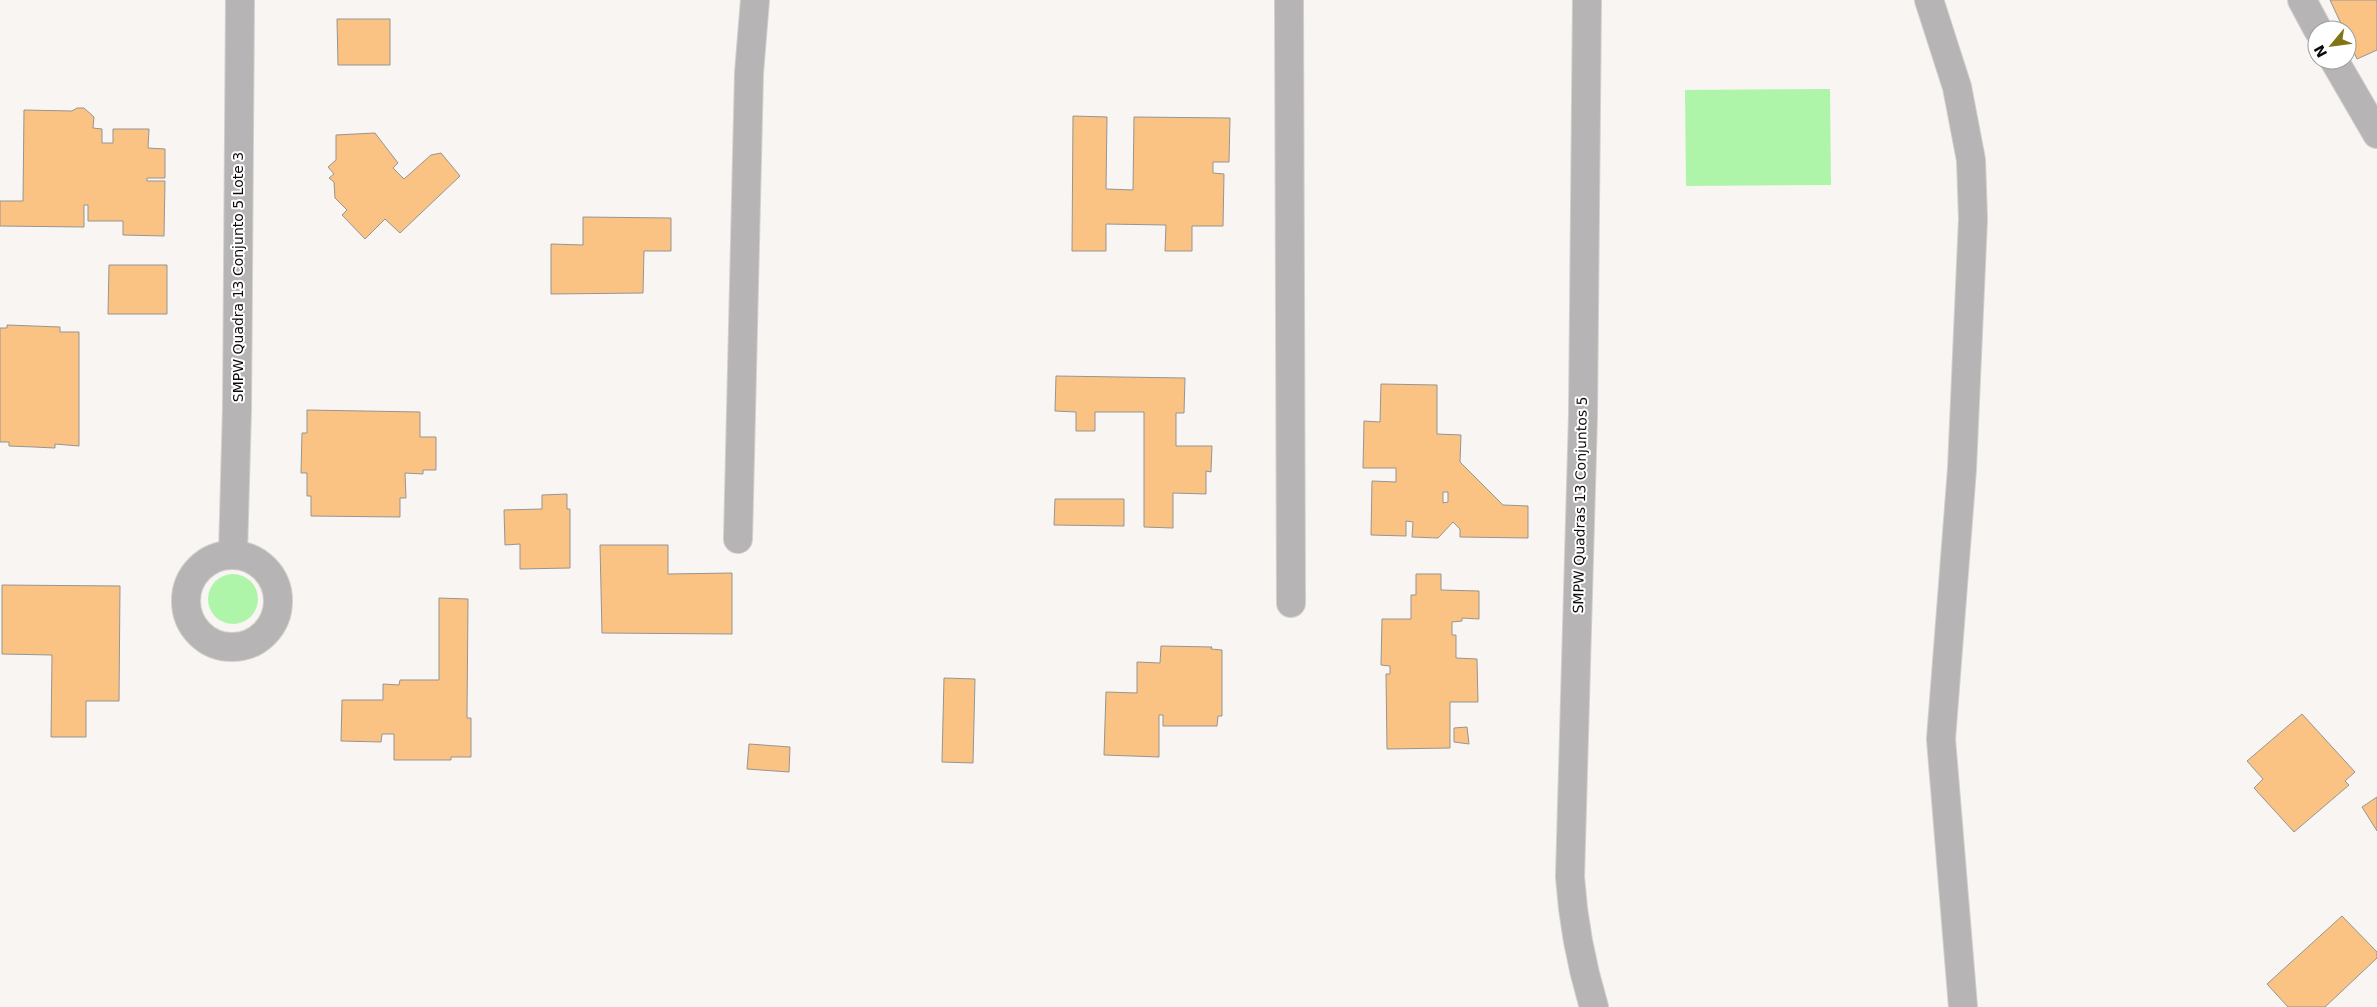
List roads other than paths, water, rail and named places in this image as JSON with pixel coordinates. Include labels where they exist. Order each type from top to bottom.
[{"type":"street","name":"SMPW Quadra 13 Conjunto 5 Lote 3","points":[[233,554],[237,408],[240,0]]},
{"type":"street","points":[[738,539],[749,73],[755,0]]},
{"type":"street","points":[[1289,0],[1291,603]]},
{"type":"street","name":"SMPW Quadras 13 Conjuntos 5","points":[[1587,0],[1583,415],[1570,877],[1573,922],[1584,973],[1594,1007]]},
{"type":"street","points":[[1929,0],[1957,87],[1971,160],[1973,218],[1962,459],[1941,739],[1963,1007]]},
{"type":"street","points":[[2302,0],[2313,20]]},
{"type":"street","points":[[2340,70],[2377,134]]}]
